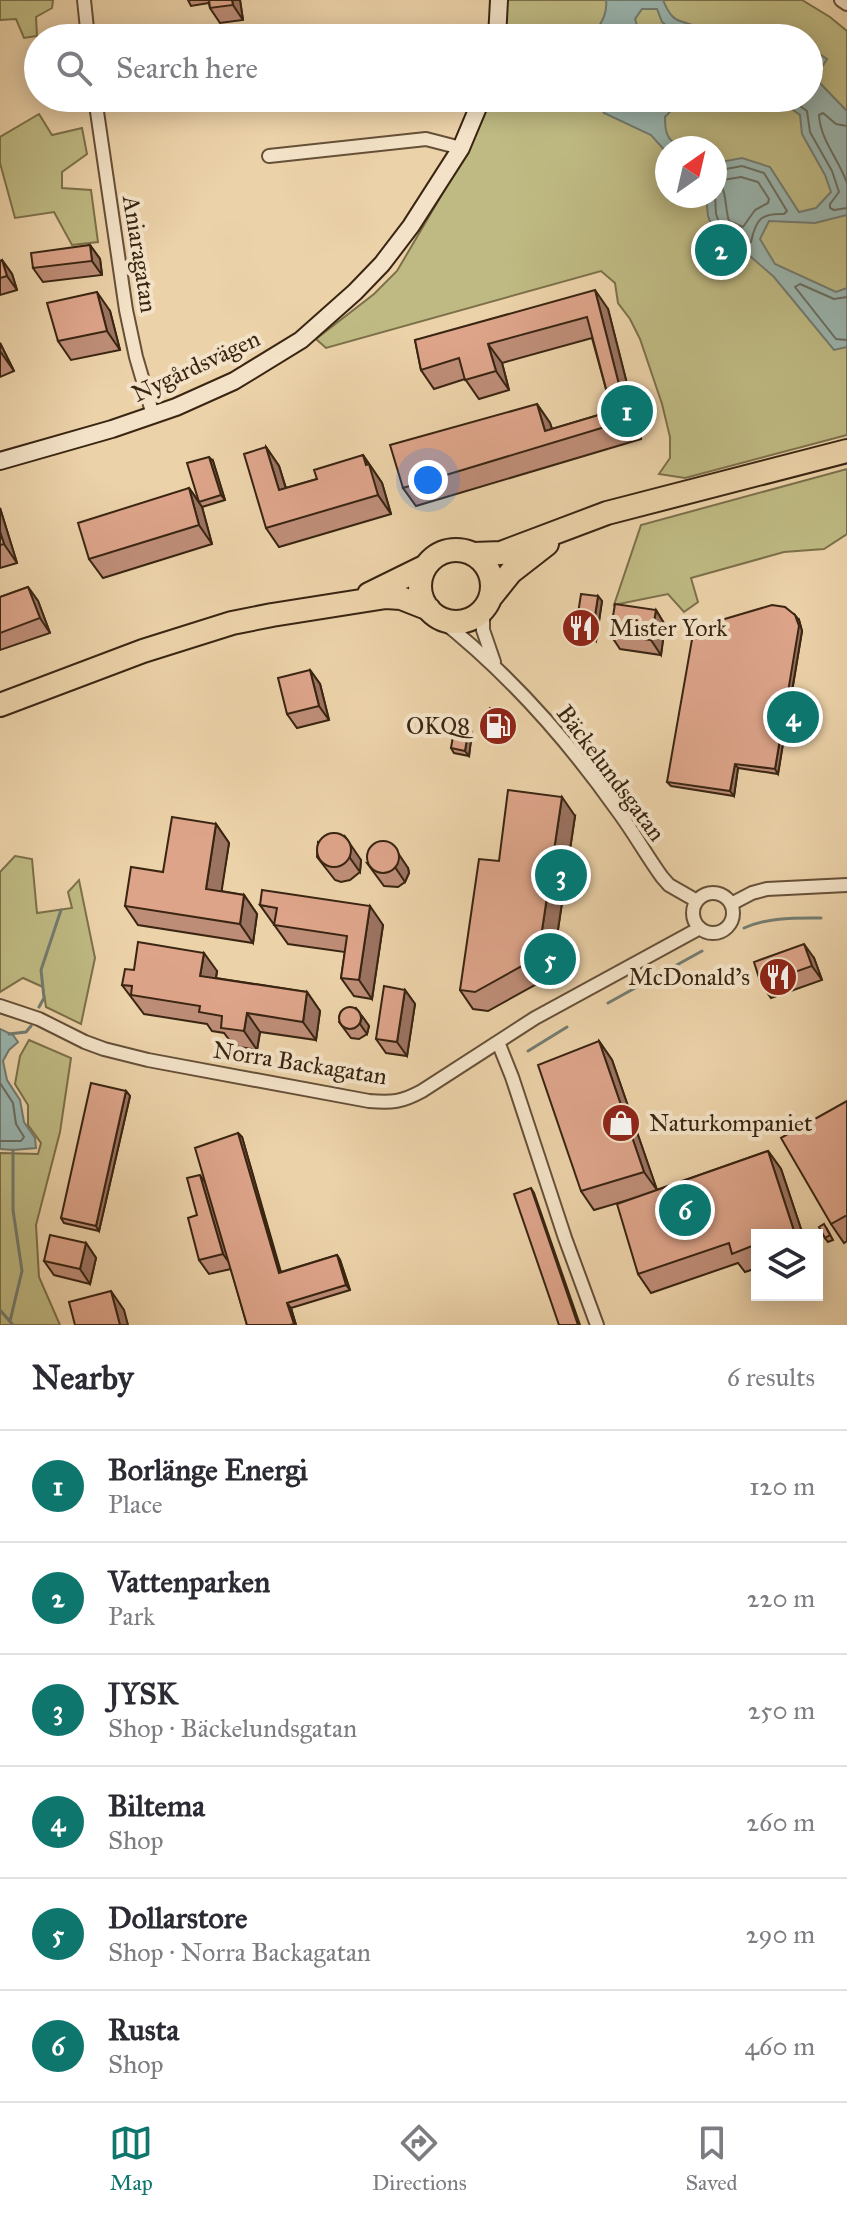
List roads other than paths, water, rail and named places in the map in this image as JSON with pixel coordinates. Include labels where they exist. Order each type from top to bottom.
[{"type":"highway","points":[[474,554],[501,553],[607,513],[847,451]]},
{"type":"highway","points":[[0,705],[143,651],[232,623],[386,597],[401,598],[455,622],[475,617],[511,572],[575,526]]},
{"type":"highway","points":[[432,612],[424,603],[420,588],[422,573],[435,556],[448,551],[461,550],[481,559],[490,573],[492,589],[487,604]]},
{"type":"highway","points":[[350,602],[426,566]]},
{"type":"highway","points":[[0,721],[232,623]]},
{"type":"street","points":[[84,0],[87,24]]},
{"type":"street","points":[[498,24],[499,0]]},
{"type":"street","points":[[841,0],[847,4]]},
{"type":"street","name":"Aniaragatan","points":[[97,112],[126,310],[153,415]]},
{"type":"street","name":"Nygårdsvägen","points":[[0,461],[176,407],[234,381],[301,340],[382,264],[435,191],[461,148],[476,112]]},
{"type":"street","points":[[269,156],[426,139],[461,148]]},
{"type":"street","name":"Bäckelundsgatan","points":[[487,604],[482,621],[485,641],[495,665]]},
{"type":"street","name":"Bäckelundsgatan","points":[[432,612],[495,665],[567,745],[618,810],[662,877],[669,885],[697,901]]},
{"type":"street","points":[[731,904],[767,889],[847,885]]},
{"type":"street","points":[[708,893],[727,898],[731,904],[732,916],[726,927],[715,932],[700,928],[693,917],[697,901],[708,893]]},
{"type":"street","name":"Norra Backagatan","points":[[0,1006],[39,1019],[104,1049],[369,1101],[389,1102],[406,1100],[535,1018],[700,928]]},
{"type":"street","points":[[498,1042],[597,1325]]},
{"type":"water","points":[[606,0],[663,0],[674,17],[688,24],[664,24],[657,9],[642,9],[635,19],[637,24],[600,24]]},
{"type":"water","points":[[823,86],[847,111],[847,215],[815,223],[769,221],[760,239],[775,264],[836,292],[847,288],[847,347],[834,350],[774,277],[735,243],[716,237],[708,216],[707,208],[727,208],[727,161],[742,158],[770,167],[799,212],[816,208],[831,192],[802,134],[800,115],[796,112],[823,112]]},
{"type":"water","points":[[603,112],[670,112],[665,117],[669,136],[655,136],[655,140]]},
{"type":"water","points":[[0,1029],[13,1035],[18,1042],[3,1061],[7,1080],[20,1100],[24,1122],[35,1138],[36,1148],[0,1149]]},
{"type":"waterway","points":[[39,1007],[44,998],[41,970],[61,910]]},
{"type":"waterway","points":[[744,928],[772,920],[821,918]]},
{"type":"waterway","points":[[608,1003],[702,951]]},
{"type":"waterway","points":[[9,1034],[26,1032],[31,1026]]},
{"type":"waterway","points":[[528,1051],[567,1027]]},
{"type":"waterway","points":[[10,1321],[22,1271],[13,1210],[13,1150]]},
{"type":"waterway","points":[[0,1310],[13,1325]]},
{"type":"place","name":"Vattenparken","points":[[721,250]]},
{"type":"place","name":"Borlänge Energi","points":[[627,411]]},
{"type":"place","name":"Mister York","points":[[581,628]]},
{"type":"place","name":"Biltema","points":[[793,717]]},
{"type":"place","name":"OKQ8","points":[[498,726]]},
{"type":"place","name":"JYSK","points":[[561,875]]},
{"type":"place","name":"Dollarstore","points":[[550,959]]},
{"type":"place","name":"McDonald's","points":[[778,977]]},
{"type":"place","name":"Naturkompaniet","points":[[621,1123]]},
{"type":"place","name":"Rusta","points":[[685,1210]]}]
